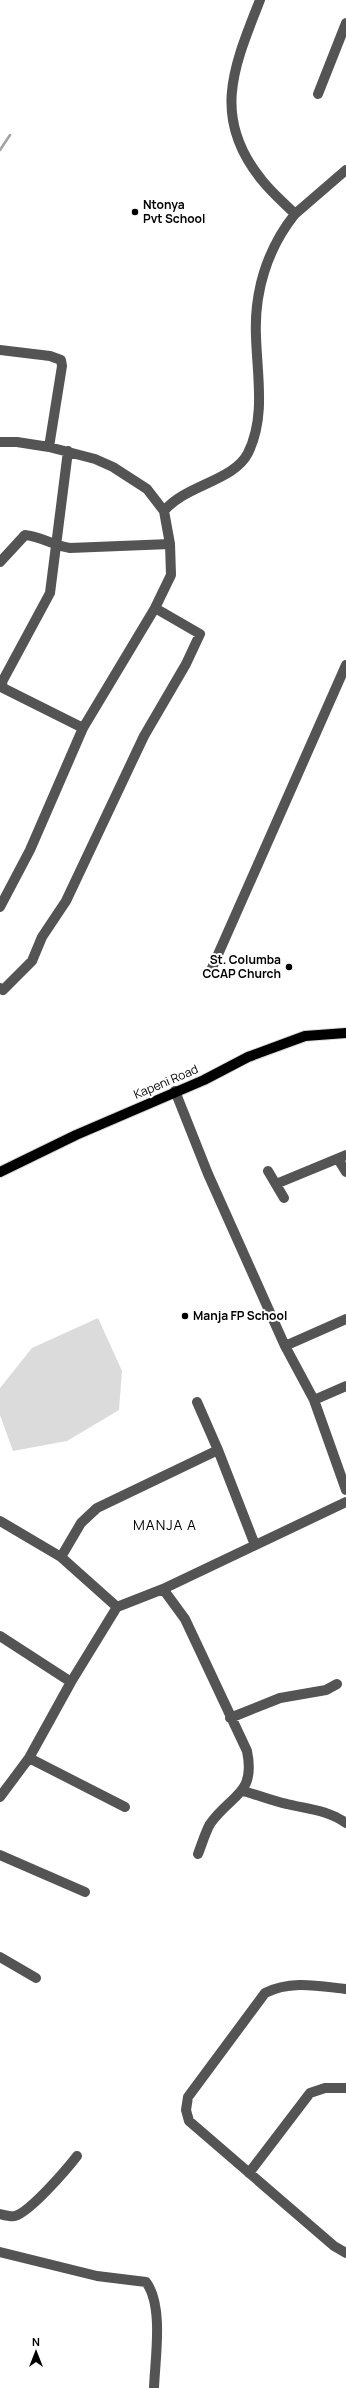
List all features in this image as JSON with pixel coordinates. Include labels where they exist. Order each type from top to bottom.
[{"type":"main road","name":"Kapeni Road","points":[[0,1172],[76,1135],[175,1091],[204,1080],[248,1057],[298,1038],[313,1034],[346,1033]]},
{"type":"street","points":[[260,0],[243,44],[233,78],[230,97],[232,118],[236,134],[254,170],[295,214]]},
{"type":"street","points":[[318,94],[346,23]]},
{"type":"street","points":[[164,511],[173,501],[232,470],[247,455],[254,439],[259,416],[256,334],[260,282],[278,241],[295,214],[346,170]]},
{"type":"street","points":[[0,350],[50,356],[62,360],[49,446]]},
{"type":"street","points":[[0,442],[18,442],[49,446],[68,451],[113,467],[147,489],[164,511],[170,544],[171,575],[155,608],[83,728],[30,850],[0,907]]},
{"type":"street","points":[[68,451],[50,593],[2,682],[3,688],[83,728]]},
{"type":"street","points":[[0,562],[25,535],[32,536],[56,546],[70,548],[170,544]]},
{"type":"street","points":[[0,988],[4,990],[32,961],[42,937],[66,901],[144,736],[186,664],[200,634],[155,608]]},
{"type":"street","points":[[212,968],[346,665]]},
{"type":"street","points":[[175,1091],[208,1174],[285,1346],[314,1400],[346,1490]]},
{"type":"street","points":[[276,1184],[342,1157],[346,1172]]},
{"type":"street","points":[[268,1171],[284,1198]]},
{"type":"street","points":[[285,1346],[346,1319]]},
{"type":"street","points":[[314,1400],[346,1386]]},
{"type":"street","points":[[197,1402],[218,1450],[255,1545]]},
{"type":"street","points":[[62,1557],[81,1523],[97,1508],[218,1450]]},
{"type":"street","points":[[0,1797],[29,1758],[71,1682],[117,1607],[163,1589],[346,1502]]},
{"type":"street","points":[[0,1521],[62,1557],[117,1607]]},
{"type":"street","points":[[163,1589],[185,1619],[230,1718],[247,1751],[249,1762],[248,1782],[243,1791],[210,1825],[198,1854]]},
{"type":"street","points":[[0,1636],[71,1682]]},
{"type":"street","points":[[230,1718],[280,1698],[326,1690],[337,1684]]},
{"type":"street","points":[[29,1758],[125,1807]]},
{"type":"street","points":[[243,1791],[287,1804],[313,1808],[337,1816],[346,1823]]},
{"type":"street","points":[[0,1855],[85,1892]]},
{"type":"street","points":[[0,1957],[36,1978]]},
{"type":"street","points":[[346,1989],[292,1985],[277,1987],[265,1993],[188,2097],[186,2110],[189,2121],[334,2246],[346,2253]]},
{"type":"street","points":[[249,2173],[310,2093],[325,2088],[346,2088]]},
{"type":"street","points":[[0,2214],[14,2216],[23,2212],[63,2174],[77,2156]]},
{"type":"street","points":[[0,2252],[97,2276],[146,2282],[151,2289],[156,2304],[154,2388]]},
{"type":"shaded area","points":[[98,1318],[122,1371],[119,1410],[67,1441],[13,1451],[0,1415],[0,1388],[32,1348]]},
{"type":"waterway","points":[[0,150],[10,135]]},
{"type":"place","name":"Ntonya Pvt School","points":[[135,212]]},
{"type":"place","name":"St. Columba CCAP Church","points":[[289,967]]},
{"type":"place","name":"Manja FP School","points":[[185,1316]]},
{"type":"district","name":"MANJA A","points":[[165,1525]]}]
